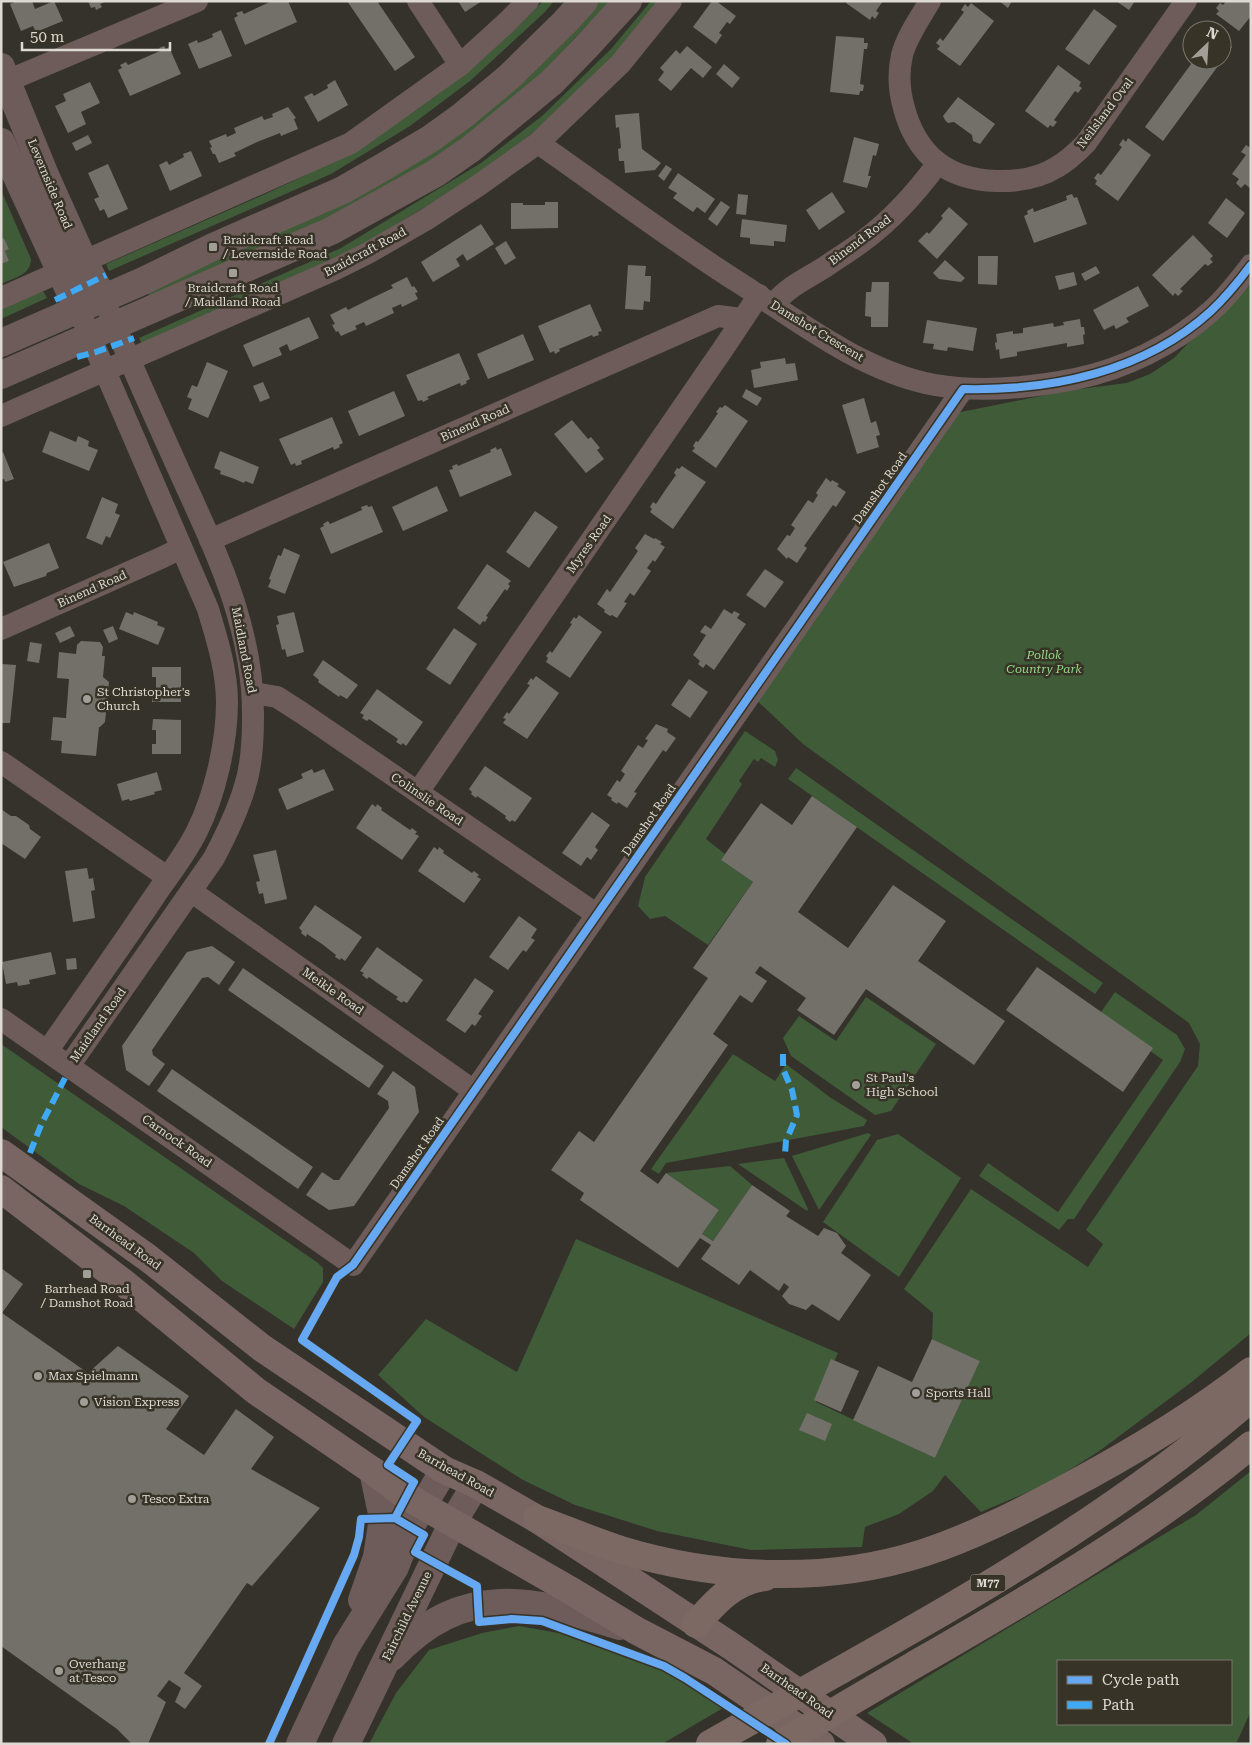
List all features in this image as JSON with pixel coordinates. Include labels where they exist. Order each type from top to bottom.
[{"type":"highway","points":[[696,1624],[725,1593],[741,1584],[762,1577],[861,1567],[922,1554],[998,1522],[1092,1474],[1200,1408],[1251,1371]]},
{"type":"highway","name":"M77","points":[[710,1744],[959,1601],[1094,1518],[1162,1468],[1251,1398]]},
{"type":"highway","name":"M77","points":[[780,1744],[1074,1570],[1137,1530],[1251,1445]]},
{"type":"highway","points":[[538,1519],[621,1550],[681,1564],[743,1572],[795,1574]]},
{"type":"main road","name":"Barrhead Road","points":[[1,1153],[148,1258],[262,1348],[444,1470],[476,1484],[538,1519],[628,1577],[873,1744]]},
{"type":"main road","points":[[1,1190],[124,1283],[256,1391],[373,1471],[406,1496],[637,1631],[703,1665],[821,1744]]},
{"type":"main road","points":[[696,1624],[703,1665]]},
{"type":"street","points":[[4,74],[198,1]]},
{"type":"street","points":[[418,1],[460,65]]},
{"type":"street","points":[[1,298],[351,143],[460,65],[528,1]]},
{"type":"street","points":[[1,343],[343,190],[430,138],[462,116],[509,77],[584,1]]},
{"type":"street","points":[[1,375],[331,231],[436,173],[472,148],[552,82],[586,48],[628,1]]},
{"type":"street","name":"Braidcraft Road","points":[[1,416],[336,269],[427,219],[538,143],[621,63],[671,1]]},
{"type":"street","name":"Neilsland Oval","points":[[930,1],[902,53],[899,83],[908,125],[925,150],[938,163],[954,171],[976,178],[1011,181],[1035,177],[1056,168],[1086,143],[1186,1]]},
{"type":"street","name":"Levernside Road","points":[[4,74],[45,174],[72,267],[78,309]]},
{"type":"street","name":"Levernside Road","points":[[1,142],[20,184],[72,267],[103,298]]},
{"type":"street","name":"Damshot Crescent","points":[[538,143],[724,273],[840,348],[870,364],[904,377],[963,389],[1008,388],[1050,384],[1114,369],[1180,336],[1229,294],[1251,265]]},
{"type":"street","name":"Binend Road","points":[[766,300],[779,297],[792,286],[864,240],[891,218],[913,196],[938,163]]},
{"type":"street","points":[[20,184],[45,174]]},
{"type":"street","name":"Maidland Road","points":[[69,1066],[214,858],[227,833],[245,786],[251,761],[253,738],[254,694],[250,666],[234,598],[103,298]]},
{"type":"street","name":"Myres Road","points":[[418,792],[726,346],[742,319],[766,300]]},
{"type":"street","name":"Maidland Road","points":[[48,1050],[168,877],[198,830],[216,776],[224,744],[226,725],[227,700],[224,677],[208,609],[103,371],[78,309]]},
{"type":"street","name":"Binend Road","points":[[210,540],[718,316],[742,319]]},
{"type":"street","name":"Damshot Road","points":[[353,1265],[963,389]]},
{"type":"street","name":"Binend Road","points":[[1,629],[181,548]]},
{"type":"street","name":"Colinslie Road","points":[[254,694],[277,697],[596,914]]},
{"type":"street","points":[[1,762],[168,877]]},
{"type":"street","points":[[216,776],[245,786]]},
{"type":"street","name":"Meikle Road","points":[[192,892],[474,1091]]},
{"type":"street","points":[[116,953],[138,969]]},
{"type":"street","name":"Carnock Road","points":[[1,1019],[48,1050],[353,1265]]},
{"type":"street","points":[[346,1646],[395,1567],[411,1526],[444,1470]]},
{"type":"street","points":[[300,1744],[346,1646],[377,1557],[383,1518],[373,1471]]},
{"type":"street","name":"Fairchild Avenue","points":[[346,1744],[453,1522],[476,1484]]},
{"type":"street","name":"Fairchild Avenue","points":[[381,1669],[401,1648],[432,1623],[452,1613],[478,1604],[514,1602],[540,1604],[565,1609],[637,1631]]},
{"type":"green space","points":[[543,1],[554,1],[545,12],[470,81],[410,126],[331,174],[109,271],[106,264],[300,178],[385,131],[456,80],[501,42]]},
{"type":"green space","points":[[597,1],[610,1],[540,75],[470,134],[418,171],[357,206],[149,296],[147,289],[291,225]]},
{"type":"green space","points":[[651,1],[660,1],[617,53],[547,121],[488,169],[344,256],[142,345],[139,338],[341,248],[481,163],[542,116],[611,49]]},
{"type":"green space","points":[[1,190],[31,259],[25,272],[1,284],[1,264],[9,261],[5,251],[9,249],[4,238],[1,239]]},
{"type":"green space","name":"Pollok Country Park","points":[[1251,284],[1251,1333],[1193,1381],[1098,1452],[1047,1484],[981,1512],[945,1475],[933,1491],[899,1514],[865,1527],[862,1547],[751,1550],[657,1531],[575,1505],[523,1480],[424,1417],[378,1375],[426,1319],[517,1372],[576,1239],[838,1353],[816,1402],[935,1458],[980,1361],[932,1339],[933,1313],[904,1289],[971,1189],[1088,1267],[1103,1244],[1086,1230],[1198,1066],[1200,1044],[1189,1023],[803,744],[751,695],[956,413],[1071,390],[1127,383],[1150,374],[1174,358],[1214,316]]},
{"type":"green space","points":[[43,291],[47,298],[1,319],[1,309]]},
{"type":"green space","points":[[745,731],[775,751],[778,760],[775,767],[761,758],[758,762],[754,759],[739,781],[742,784],[706,839],[725,854],[721,860],[753,882],[708,945],[665,916],[650,919],[638,906],[645,877]]},
{"type":"green space","points":[[796,768],[1103,983],[1095,994],[788,779]]},
{"type":"green space","points":[[1115,992],[1177,1035],[1185,1049],[1180,1062],[1074,1219],[1068,1219],[1059,1230],[979,1176],[988,1163],[1058,1212],[1163,1060],[1099,1015]]},
{"type":"green space","points":[[866,997],[936,1044],[891,1111],[875,1115],[791,1056],[783,1038],[799,1016],[836,1041]]},
{"type":"green space","points":[[1,1044],[318,1263],[323,1268],[323,1282],[294,1329],[222,1281],[194,1253],[124,1206],[79,1184],[1,1127]]},
{"type":"green space","points":[[733,1054],[775,1081],[786,1064],[831,1098],[867,1120],[864,1126],[666,1163],[659,1174],[651,1169]]},
{"type":"green space","points":[[868,1133],[871,1135],[819,1210],[792,1156]]},
{"type":"green space","points":[[898,1134],[961,1178],[899,1277],[823,1222],[877,1140]]},
{"type":"green space","points":[[784,1158],[808,1209],[807,1211],[738,1164]]},
{"type":"green space","points":[[730,1166],[752,1185],[713,1241],[702,1234],[719,1210],[666,1173]]},
{"type":"green space","points":[[1251,1471],[1251,1711],[1236,1744],[914,1744],[867,1713],[1196,1515]]},
{"type":"green space","points":[[519,1626],[564,1634],[605,1647],[685,1680],[723,1708],[662,1744],[369,1744],[396,1693],[429,1650],[482,1633]]},
{"type":"building","points":[[17,1],[32,1],[35,9],[54,1],[63,21],[36,32],[33,26],[21,31],[10,4]]},
{"type":"building","points":[[88,1],[107,1],[100,4],[102,7],[96,10],[95,7],[91,8]]},
{"type":"building","points":[[272,1],[288,1],[297,22],[245,45],[234,18],[238,16],[236,13],[242,11],[244,14]]},
{"type":"building","points":[[347,1],[377,1],[415,57],[395,71]]},
{"type":"building","points":[[458,1],[482,1],[465,12]]},
{"type":"building","points":[[712,1],[716,1],[736,16],[730,24],[727,22],[719,33],[722,35],[716,44],[693,27]]},
{"type":"building","points":[[848,1],[883,1],[876,11],[879,13],[875,19],[872,16],[870,20],[846,3]]},
{"type":"building","points":[[999,1],[1012,1],[1008,8]]},
{"type":"building","points":[[1116,1],[1135,1],[1129,10]]},
{"type":"building","points":[[1226,1],[1251,1],[1251,16],[1239,31],[1232,26],[1232,20],[1224,20],[1216,14],[1219,11],[1216,8],[1220,3],[1223,5]]},
{"type":"building","points":[[971,3],[994,21],[960,66],[937,49],[940,46],[936,43],[940,38],[943,41],[964,12],[961,10],[965,4],[968,7]]},
{"type":"building","points":[[1094,9],[1117,26],[1089,65],[1065,49]]},
{"type":"building","points":[[221,30],[232,56],[199,69],[188,44],[197,40],[198,43],[206,40],[213,37],[212,34]]},
{"type":"building","points":[[836,36],[864,38],[864,43],[868,43],[867,49],[864,49],[860,84],[864,85],[863,91],[860,91],[859,95],[830,92]]},
{"type":"building","points":[[164,46],[166,49],[169,47],[181,74],[130,96],[118,70],[122,68],[120,65],[126,62],[128,65],[160,51],[159,48]]},
{"type":"building","points":[[687,46],[712,67],[703,78],[691,68],[671,91],[658,80],[664,72],[660,68],[676,50],[680,54]]},
{"type":"building","points":[[724,64],[740,78],[732,88],[716,74]]},
{"type":"building","points":[[1058,65],[1081,82],[1079,86],[1082,88],[1078,93],[1075,91],[1054,120],[1057,122],[1053,127],[1050,125],[1048,128],[1025,111]]},
{"type":"building","points":[[1187,70],[1215,70],[1163,141],[1145,127]]},
{"type":"building","points":[[335,80],[348,105],[318,122],[304,97],[312,93],[314,96],[328,88],[327,85]]},
{"type":"building","points":[[90,82],[100,103],[81,112],[86,124],[68,133],[55,106],[66,101],[63,94]]},
{"type":"building","points":[[958,97],[995,124],[980,144],[973,141],[972,135],[954,122],[948,123],[943,116]]},
{"type":"building","points":[[288,107],[296,118],[294,119],[298,129],[281,136],[280,133],[257,142],[234,153],[236,156],[219,163],[210,148],[212,147],[209,141],[226,134],[227,137],[236,133],[234,128],[262,116],[264,120],[273,117],[272,114]]},
{"type":"building","points":[[639,113],[642,149],[661,163],[655,170],[625,173],[624,161],[619,161],[618,149],[621,148],[619,127],[616,128],[615,115]]},
{"type":"building","points":[[88,135],[92,143],[76,151],[72,143]]},
{"type":"building","points":[[854,137],[879,144],[876,156],[873,155],[868,176],[871,176],[867,188],[843,182]]},
{"type":"building","points":[[1128,138],[1151,155],[1118,201],[1095,184],[1097,181],[1094,178],[1098,173],[1101,175],[1122,147],[1119,145],[1123,139],[1126,142]]},
{"type":"building","points":[[1246,145],[1251,148],[1251,189],[1245,184],[1241,188],[1236,183],[1239,179],[1232,174],[1246,155],[1241,152]]},
{"type":"building","points":[[191,151],[202,176],[170,191],[159,165],[167,161],[169,165],[184,157],[183,154]]},
{"type":"building","points":[[108,164],[128,209],[108,218],[104,209],[100,211],[94,199],[99,197],[88,173]]},
{"type":"building","points":[[666,165],[672,169],[664,181],[658,176]]},
{"type":"building","points":[[678,173],[715,199],[705,213],[697,207],[693,212],[673,198],[677,193],[668,188]]},
{"type":"building","points":[[832,192],[845,212],[819,230],[806,210]]},
{"type":"building","points":[[738,194],[748,195],[746,215],[736,214]]},
{"type":"building","points":[[1072,194],[1074,198],[1077,197],[1087,224],[1034,243],[1024,216],[1028,214],[1027,211],[1033,208],[1034,212],[1067,200],[1066,196]]},
{"type":"building","points":[[1226,198],[1245,213],[1227,238],[1208,223]]},
{"type":"building","points":[[721,201],[730,207],[717,226],[708,219]]},
{"type":"building","points":[[545,202],[558,202],[558,228],[511,229],[511,203],[545,205]]},
{"type":"building","points":[[949,207],[968,224],[937,259],[918,241],[927,232],[929,234],[943,218],[941,216]]},
{"type":"building","points":[[742,219],[787,225],[785,242],[774,241],[774,246],[750,244],[750,238],[740,237]]},
{"type":"building","points":[[481,224],[494,244],[467,261],[463,254],[456,259],[460,266],[433,282],[421,262]]},
{"type":"building","points":[[1193,235],[1213,256],[1210,259],[1213,262],[1208,266],[1205,264],[1180,289],[1183,291],[1178,296],[1175,293],[1173,296],[1152,275]]},
{"type":"building","points":[[4,238],[9,249],[5,251],[9,261],[1,264],[1,239]]},
{"type":"building","points":[[506,241],[516,258],[505,265],[495,248]]},
{"type":"building","points":[[978,256],[998,256],[997,285],[978,284]]},
{"type":"building","points":[[945,260],[965,278],[961,282],[939,279],[933,273]]},
{"type":"building","points":[[628,265],[646,266],[645,276],[651,276],[650,302],[644,301],[643,310],[625,309]]},
{"type":"building","points":[[1096,266],[1100,273],[1085,281],[1081,274]]},
{"type":"building","points":[[1074,272],[1077,285],[1059,290],[1055,276]]},
{"type":"building","points":[[407,277],[412,287],[414,286],[418,292],[415,293],[418,299],[402,307],[401,304],[392,308],[394,313],[366,326],[364,322],[355,326],[357,329],[341,336],[338,331],[336,332],[332,325],[335,324],[330,315],[346,307],[348,310],[393,288],[391,285]]},
{"type":"building","points":[[872,282],[889,282],[888,327],[871,327],[871,317],[865,316],[866,292],[871,292]]},
{"type":"building","points":[[1138,286],[1149,306],[1126,318],[1129,322],[1116,329],[1114,325],[1104,330],[1093,310]]},
{"type":"building","points":[[590,304],[602,331],[598,332],[599,335],[593,337],[592,335],[559,349],[560,351],[555,354],[554,351],[550,353],[538,326]]},
{"type":"building","points":[[309,317],[319,338],[290,351],[287,344],[279,348],[282,355],[253,367],[243,345]]},
{"type":"building","points":[[1080,319],[1081,327],[1084,327],[1084,344],[1067,347],[1067,343],[1017,352],[1017,356],[1000,359],[999,349],[996,350],[996,334],[1013,331],[1013,334],[1023,333],[1023,328],[1053,323],[1054,327],[1064,325],[1063,322]]},
{"type":"building","points":[[927,320],[977,328],[973,351],[948,347],[947,351],[933,349],[934,344],[923,343]]},
{"type":"building","points":[[523,334],[534,360],[488,379],[477,354]]},
{"type":"building","points":[[459,353],[470,379],[466,381],[467,383],[461,386],[460,383],[427,397],[429,399],[423,402],[422,400],[418,401],[406,375]]},
{"type":"building","points":[[785,358],[786,364],[795,363],[798,380],[754,388],[751,370],[761,368],[760,362]]},
{"type":"building","points":[[207,362],[228,371],[208,418],[188,409],[192,399],[187,397],[192,385],[197,387]]},
{"type":"building","points":[[263,382],[270,398],[260,402],[253,386]]},
{"type":"building","points":[[746,389],[762,398],[757,406],[742,397]]},
{"type":"building","points":[[394,391],[405,416],[359,436],[348,411]]},
{"type":"building","points":[[864,398],[871,423],[876,421],[880,435],[876,436],[879,447],[857,454],[842,405]]},
{"type":"building","points":[[725,405],[748,421],[716,468],[692,451],[695,448],[693,446],[696,441],[698,442],[718,413],[716,412]]},
{"type":"building","points":[[332,417],[343,443],[339,445],[340,447],[334,450],[333,447],[301,461],[302,464],[296,466],[295,463],[291,465],[279,439]]},
{"type":"building","points":[[572,420],[588,439],[591,437],[600,448],[597,450],[604,459],[586,473],[554,434]]},
{"type":"building","points":[[50,431],[76,442],[78,436],[89,441],[88,446],[98,450],[89,471],[42,452]]},
{"type":"building","points":[[496,447],[497,450],[501,448],[512,475],[460,497],[449,470],[453,469],[452,466],[457,464],[458,466],[491,452],[490,450]]},
{"type":"building","points":[[220,451],[259,467],[253,484],[245,481],[244,483],[220,474],[221,471],[214,468]]},
{"type":"building","points":[[3,452],[14,479],[5,482],[4,479],[1,480],[1,453]]},
{"type":"building","points":[[682,466],[706,482],[673,529],[650,512],[652,509],[650,507],[653,502],[656,504],[676,475],[674,473],[677,468],[679,469]]},
{"type":"building","points":[[826,478],[831,482],[832,480],[839,484],[837,486],[846,492],[836,507],[833,505],[804,546],[807,548],[797,563],[788,557],[787,559],[777,549],[787,535],[790,536],[795,528],[791,525],[808,500],[813,503],[818,495],[816,493]]},
{"type":"building","points":[[437,486],[448,511],[403,531],[392,507]]},
{"type":"building","points":[[102,497],[118,504],[115,513],[120,515],[110,538],[106,536],[102,545],[86,538]]},
{"type":"building","points":[[367,505],[368,507],[372,506],[383,532],[331,554],[320,528],[328,521],[330,524],[362,510],[361,507]]},
{"type":"building","points":[[535,511],[558,527],[529,568],[506,552]]},
{"type":"building","points":[[645,534],[662,542],[660,544],[665,547],[655,562],[653,560],[647,568],[651,571],[634,596],[630,593],[624,602],[627,603],[617,618],[612,615],[610,616],[597,604],[607,589],[610,592],[638,551],[635,548]]},
{"type":"building","points":[[49,543],[59,568],[47,573],[46,576],[14,587],[3,562]]},
{"type":"building","points":[[284,548],[300,555],[285,594],[268,587],[278,555],[281,556]]},
{"type":"building","points":[[487,564],[511,581],[508,584],[510,586],[507,591],[505,589],[486,616],[488,617],[485,622],[483,621],[480,625],[457,608]]},
{"type":"building","points":[[765,569],[784,582],[765,608],[746,595]]},
{"type":"building","points":[[724,609],[732,614],[734,611],[740,614],[737,618],[746,624],[714,670],[706,664],[703,668],[698,664],[700,661],[693,655],[706,635],[700,632],[705,625],[711,629]]},
{"type":"building","points":[[126,612],[133,615],[134,612],[158,622],[157,625],[165,628],[158,645],[119,629]]},
{"type":"building","points":[[294,612],[304,652],[287,657],[285,649],[282,650],[276,625],[279,624],[277,616]]},
{"type":"building","points":[[579,615],[602,632],[570,678],[546,662],[548,658],[546,656],[550,651],[552,653],[572,624],[570,623],[574,617],[576,619]]},
{"type":"building","points":[[70,626],[75,636],[60,643],[55,633]]},
{"type":"building","points":[[113,626],[118,639],[109,643],[103,630]]},
{"type":"building","points":[[454,628],[477,644],[450,685],[426,669]]},
{"type":"building","name":"St Christopher's Church","points":[[81,641],[100,642],[103,647],[102,656],[105,656],[103,677],[109,682],[105,722],[99,727],[96,756],[61,753],[62,741],[51,740],[53,717],[66,718],[69,679],[57,678],[59,652],[76,654],[77,645]]},
{"type":"building","points":[[30,642],[42,644],[39,663],[27,661]]},
{"type":"building","points":[[323,660],[358,685],[347,699],[340,695],[339,697],[318,682],[319,680],[313,675]]},
{"type":"building","points":[[1,664],[16,665],[10,723],[1,723]]},
{"type":"building","points":[[152,667],[181,667],[181,702],[152,702],[152,692],[156,692],[156,677],[152,677]]},
{"type":"building","points":[[536,676],[559,693],[527,739],[503,723],[506,719],[503,718],[507,712],[509,714],[530,685],[527,684],[531,678],[533,680]]},
{"type":"building","points":[[689,679],[708,692],[690,718],[671,705]]},
{"type":"building","points":[[377,689],[423,722],[406,746],[403,743],[401,745],[396,742],[398,739],[369,719],[367,721],[362,718],[364,715],[360,713]]},
{"type":"building","points":[[153,719],[181,720],[181,754],[152,754],[152,744],[156,744],[156,730],[152,730]]},
{"type":"building","points":[[656,724],[668,729],[667,732],[676,738],[666,752],[663,750],[634,792],[637,793],[627,808],[618,802],[617,804],[607,795],[617,780],[620,782],[625,774],[621,771],[638,745],[643,748],[648,740],[645,739]]},
{"type":"building","points":[[485,766],[532,798],[515,822],[512,820],[510,822],[505,818],[506,816],[471,794],[472,792],[469,789]]},
{"type":"building","points":[[312,769],[314,773],[324,769],[334,790],[287,810],[278,789],[303,778],[301,774]]},
{"type":"building","points":[[157,772],[162,790],[154,792],[155,794],[130,801],[129,799],[122,801],[117,784]]},
{"type":"building","points":[[812,796],[857,827],[798,912],[848,948],[893,885],[946,921],[918,961],[1005,1021],[974,1065],[866,989],[834,1035],[797,1010],[806,998],[760,966],[755,973],[767,981],[752,1003],[740,995],[713,1034],[728,1045],[640,1171],[658,1184],[666,1173],[719,1210],[702,1234],[713,1241],[752,1185],[790,1211],[786,1216],[818,1236],[824,1228],[837,1233],[846,1246],[841,1253],[871,1275],[839,1321],[812,1304],[806,1310],[789,1304],[782,1296],[789,1287],[784,1283],[779,1291],[750,1270],[739,1285],[701,1259],[711,1245],[700,1238],[678,1268],[580,1200],[584,1193],[551,1170],[579,1131],[594,1142],[708,978],[693,968],[753,882],[721,860],[725,854],[761,803],[792,825]]},
{"type":"building","points":[[372,804],[376,807],[377,804],[382,808],[381,810],[410,830],[412,828],[417,832],[415,834],[419,836],[402,860],[356,828]]},
{"type":"building","points":[[1,809],[29,825],[30,829],[41,837],[25,859],[1,843]]},
{"type":"building","points":[[592,812],[610,825],[595,847],[598,850],[591,860],[587,857],[581,866],[562,853]]},
{"type":"building","points":[[434,847],[438,850],[439,847],[444,851],[443,853],[472,873],[474,871],[479,875],[477,877],[481,879],[464,903],[418,871]]},
{"type":"building","points":[[276,850],[287,899],[265,904],[263,893],[259,894],[256,882],[260,881],[253,855]]},
{"type":"building","points":[[87,868],[89,879],[93,878],[95,890],[91,891],[95,918],[73,922],[65,871]]},
{"type":"building","points":[[315,905],[362,937],[345,961],[335,957],[336,955],[307,934],[306,937],[301,933],[302,931],[299,928]]},
{"type":"building","points":[[519,916],[537,929],[531,938],[535,940],[526,952],[523,950],[508,970],[489,957]]},
{"type":"building","points":[[212,946],[235,962],[219,985],[208,977],[202,978],[152,1050],[153,1055],[165,1064],[149,1086],[126,1070],[122,1046],[187,952]]},
{"type":"building","points":[[377,947],[423,980],[407,1003],[403,1001],[402,1003],[396,999],[398,997],[369,977],[367,979],[362,975],[364,973],[360,971]]},
{"type":"building","points":[[51,952],[56,974],[29,980],[30,984],[18,986],[17,982],[6,984],[2,962]]},
{"type":"building","points":[[76,958],[77,969],[67,970],[66,959]]},
{"type":"building","points":[[1037,967],[1153,1048],[1123,1092],[1006,1010]]},
{"type":"building","points":[[243,968],[384,1066],[369,1088],[228,990]]},
{"type":"building","points":[[475,978],[494,991],[478,1014],[482,1016],[475,1026],[472,1024],[465,1033],[446,1020]]},
{"type":"building","points":[[172,1069],[313,1167],[298,1189],[157,1091]]},
{"type":"building","points":[[393,1071],[415,1087],[419,1112],[354,1206],[329,1210],[306,1195],[322,1172],[334,1180],[339,1180],[389,1108],[388,1101],[377,1094]]},
{"type":"building","name":"Tesco Extra","points":[[1,1268],[23,1284],[2,1313],[88,1373],[118,1346],[189,1396],[166,1429],[204,1455],[236,1409],[274,1437],[251,1469],[320,1508],[252,1586],[247,1583],[184,1673],[202,1686],[185,1709],[175,1702],[181,1688],[169,1680],[157,1696],[166,1702],[148,1744],[132,1744],[117,1729],[1,1646]]},
{"type":"building","name":"Sports Hall","points":[[932,1339],[980,1361],[935,1458],[853,1420],[878,1366],[912,1382]]},
{"type":"building","points":[[831,1359],[859,1371],[841,1412],[814,1400]]},
{"type":"building","points":[[807,1413],[832,1424],[825,1441],[799,1430]]},
{"type":"marked path","points":[[55,300],[106,275]]},
{"type":"marked path","points":[[77,357],[134,338]]},
{"type":"marked path","points":[[783,1054],[783,1069],[792,1090],[797,1115],[786,1141],[785,1154]]},
{"type":"marked path","points":[[30,1153],[41,1125],[65,1078]]},
{"type":"cycle path","points":[[395,1518],[414,1482],[388,1465],[417,1421],[302,1340],[337,1277],[353,1265],[963,389],[996,389],[1062,381],[1095,374],[1126,363],[1156,349],[1185,332],[1217,306],[1251,265]]},
{"type":"cycle path","points":[[269,1744],[354,1555],[361,1519],[395,1518],[424,1535],[415,1552],[477,1586],[479,1622],[512,1619],[542,1621],[664,1666],[786,1744]]},
{"type":"place","name":"Braidcraft Road / Levernside Road","points":[[213,247]]},
{"type":"place","name":"Braidcraft Road / Maidland Road","points":[[233,273]]},
{"type":"place","name":"St Christopher's Church","points":[[87,699]]},
{"type":"place","name":"St Paul's High School","points":[[856,1085]]},
{"type":"place","name":"Barrhead Road / Damshot Road","points":[[87,1274]]},
{"type":"place","name":"Max Spielmann","points":[[38,1376]]},
{"type":"place","name":"Sports Hall","points":[[916,1393]]},
{"type":"place","name":"Vision Express","points":[[84,1402]]},
{"type":"place","name":"Tesco Extra","points":[[132,1499]]},
{"type":"place","name":"Overhang at Tesco","points":[[59,1671]]}]
